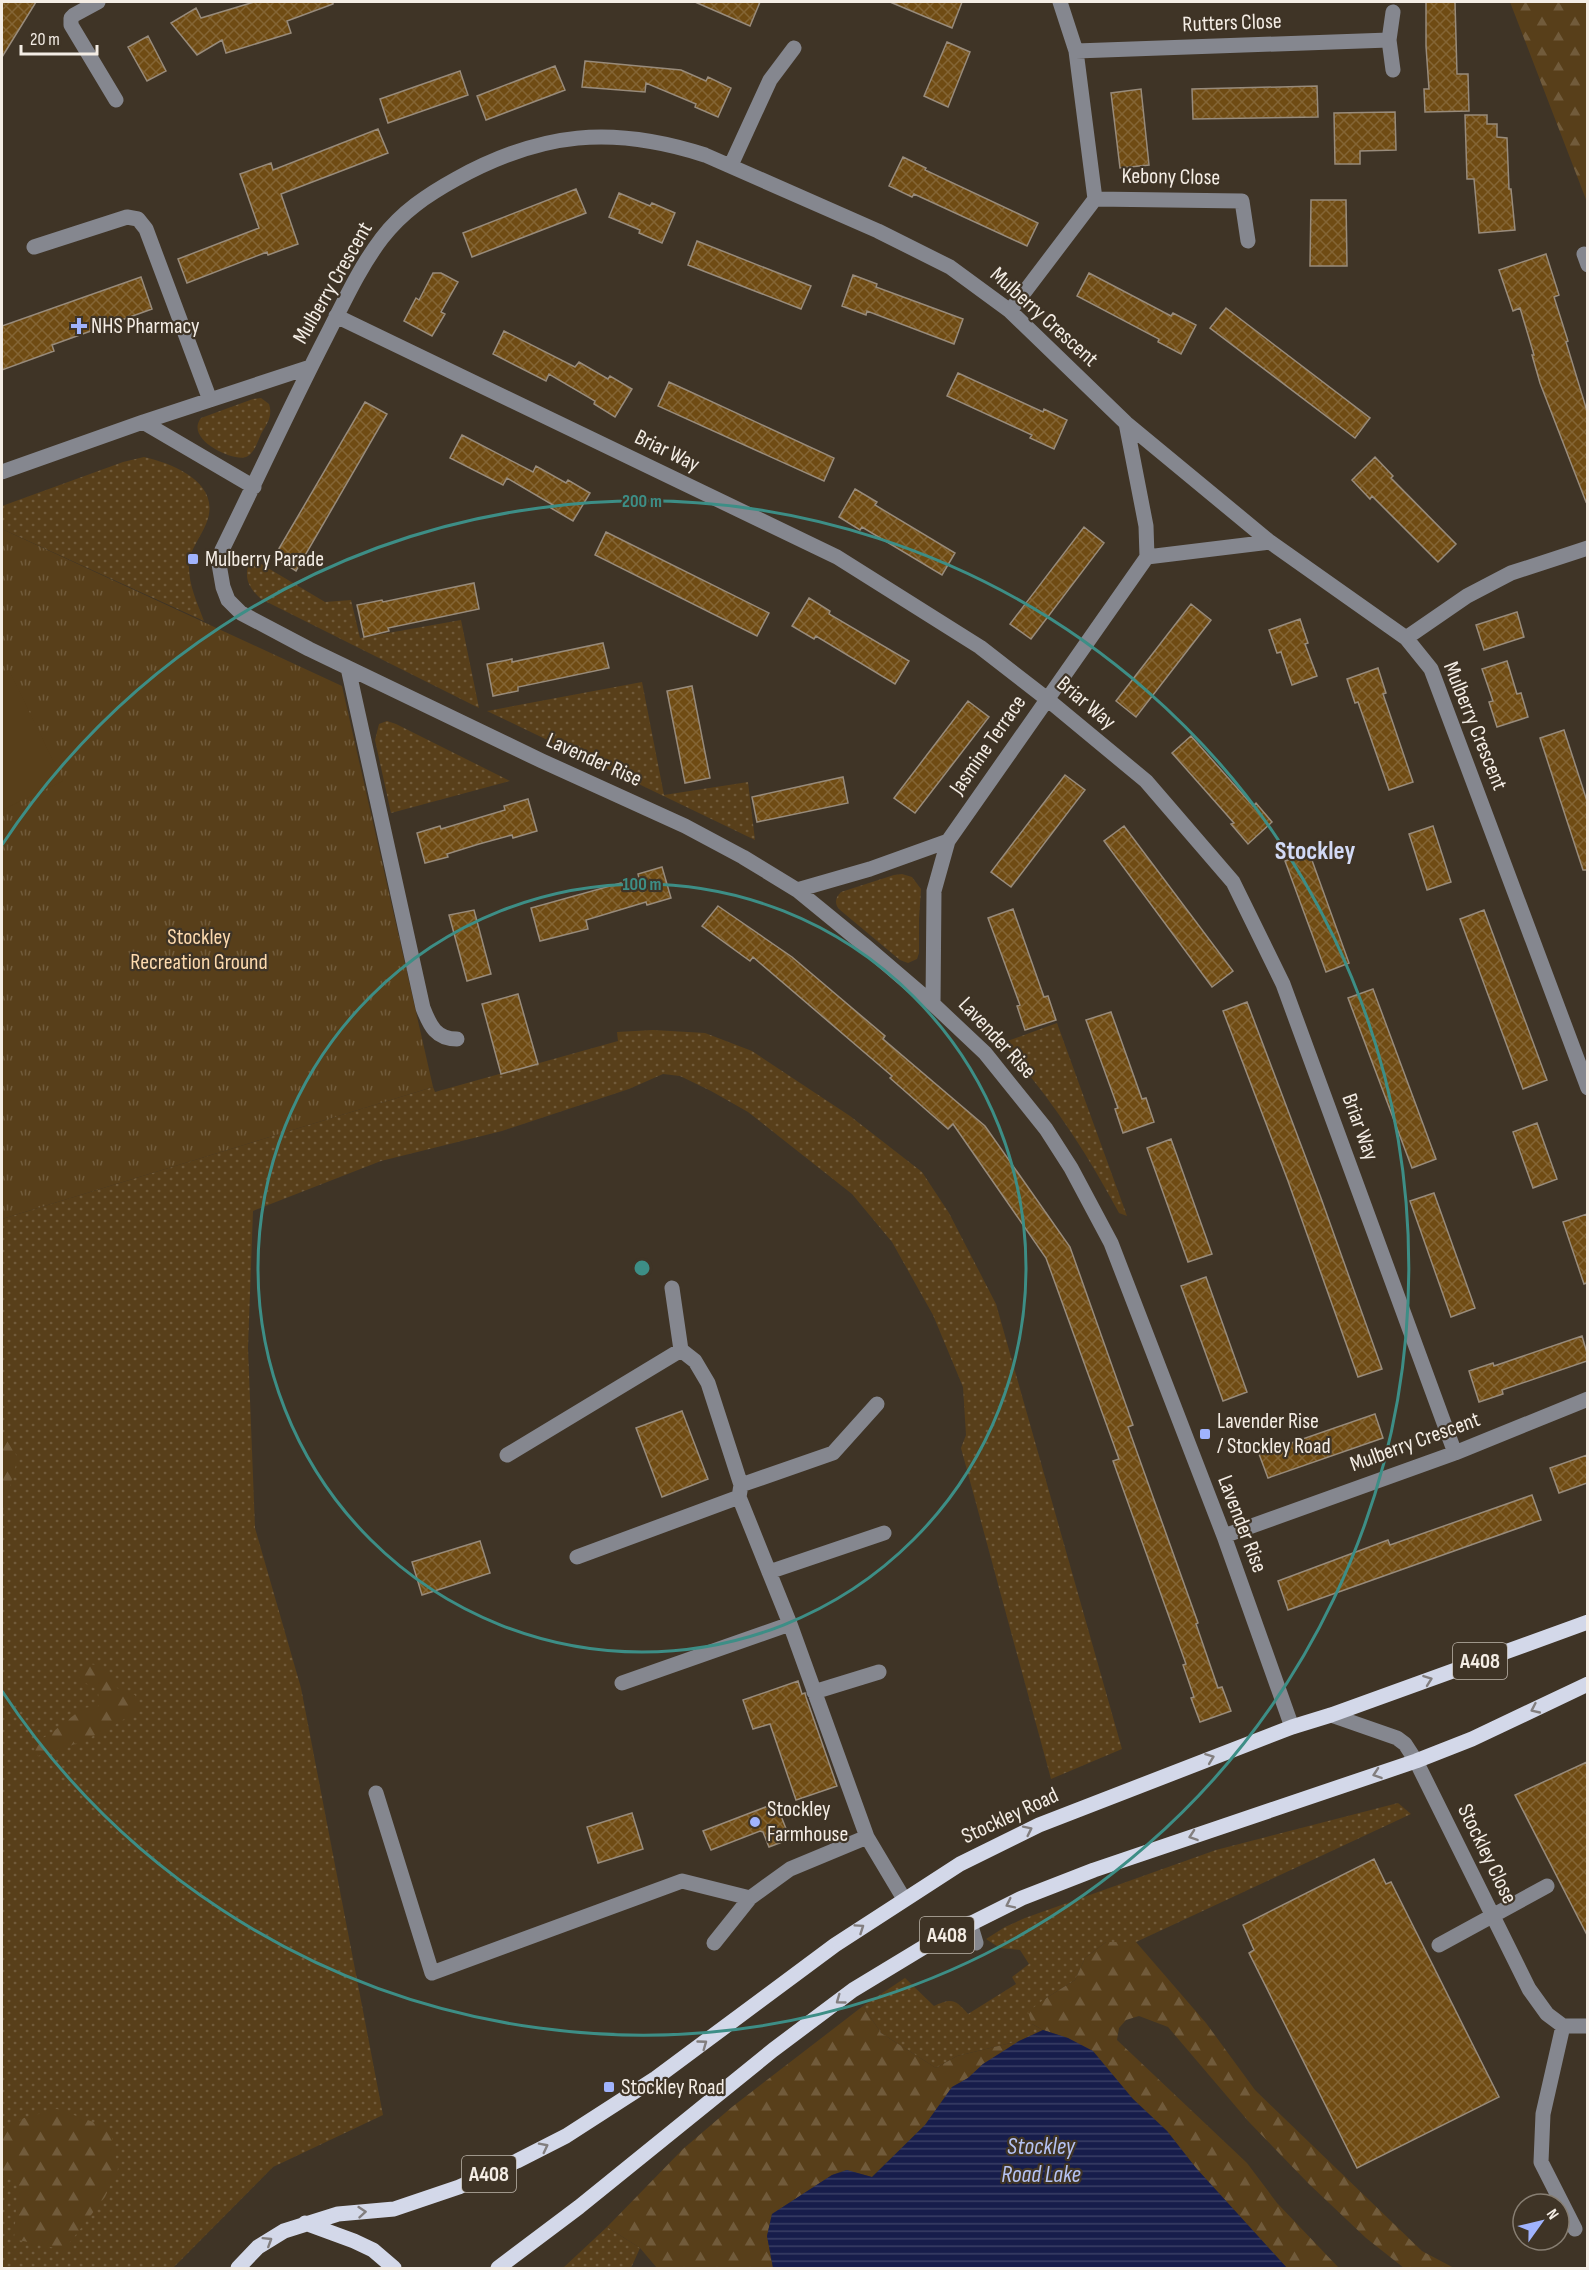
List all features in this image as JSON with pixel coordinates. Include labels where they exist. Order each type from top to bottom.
[{"type":"main road","name":"Stockley Road","points":[[238,2268],[258,2247],[284,2231],[338,2214],[394,2209],[478,2179],[566,2136],[656,2078],[835,1945],[904,1899],[960,1864],[1039,1825],[1292,1727],[1587,1622]]},
{"type":"main road","name":"A408","points":[[498,2268],[579,2207],[772,2050],[853,1990],[924,1947],[1022,1898],[1094,1870],[1416,1761],[1472,1739],[1587,1684]]},
{"type":"main road","points":[[305,2223],[373,2250],[394,2268]]},
{"type":"street","points":[[98,2],[74,15],[71,18],[71,25],[116,100]]},
{"type":"street","points":[[1010,311],[1095,199],[1076,51],[1060,2]]},
{"type":"street","points":[[1393,12],[1389,40],[1393,70]]},
{"type":"street","name":"Rutters Close","points":[[1076,51],[1389,40]]},
{"type":"street","points":[[731,165],[770,80],[794,48]]},
{"type":"street","name":"Mulberry Crescent","points":[[233,606],[223,587],[219,564],[222,550],[336,316],[368,258],[395,222],[431,193],[469,172],[509,153],[562,138],[624,136],[676,145],[731,165],[878,231],[950,267],[1010,311],[1126,423],[1270,542],[1406,638],[1431,669],[1587,1088]]},
{"type":"street","name":"Kebony Close","points":[[1095,199],[1242,201],[1248,241]]},
{"type":"street","points":[[34,247],[127,217],[138,219],[146,229],[210,400]]},
{"type":"street","name":"Briar Way","points":[[336,316],[837,557],[980,647],[1146,781],[1233,882],[1283,984],[1455,1453]]},
{"type":"street","points":[[2,472],[143,422],[310,367]]},
{"type":"street","points":[[143,422],[254,487]]},
{"type":"street","points":[[1126,423],[1146,526],[1147,557],[1270,542]]},
{"type":"street","points":[[1406,638],[1467,596],[1511,573],[1587,548]]},
{"type":"street","name":"Jasmine Terrace","points":[[933,1004],[934,891],[948,841],[1147,557]]},
{"type":"street","name":"Lavender Rise","points":[[233,606],[251,619],[348,668],[542,761],[685,826],[797,890],[933,1004],[985,1053],[1046,1129],[1071,1168],[1111,1243],[1224,1536],[1292,1727]]},
{"type":"street","points":[[348,668],[423,1008],[429,1025],[437,1034],[449,1039],[458,1039]]},
{"type":"street","points":[[797,890],[870,869],[948,841]]},
{"type":"street","points":[[672,1288],[681,1350],[695,1361],[708,1383],[740,1491],[867,1837],[904,1899]]},
{"type":"street","points":[[507,1455],[681,1350]]},
{"type":"street","name":"Mulberry Crescent","points":[[1224,1536],[1455,1453],[1587,1399]]},
{"type":"street","points":[[577,1557],[833,1452],[877,1404]]},
{"type":"street","points":[[769,1572],[884,1533]]},
{"type":"street","points":[[622,1683],[790,1624]]},
{"type":"street","points":[[814,1692],[879,1672]]},
{"type":"street","name":"Stockley Close","points":[[1331,1715],[1397,1738],[1405,1744],[1416,1761],[1529,1989],[1547,2014],[1563,2026]]},
{"type":"street","points":[[376,1793],[432,1973],[682,1881],[750,1898]]},
{"type":"street","points":[[714,1943],[750,1898],[790,1869],[867,1837]]},
{"type":"street","points":[[1439,1945],[1547,1886]]},
{"type":"street","points":[[970,1923],[976,1943]]},
{"type":"street","points":[[1575,2229],[1541,2162],[1543,2114],[1563,2026],[1587,2026]]},
{"type":"green space","points":[[1510,2],[1587,2],[1587,202]]},
{"type":"green space","points":[[261,398],[269,404],[270,416],[255,447],[246,457],[240,458],[222,453],[213,448],[199,434],[198,426],[201,418]]},
{"type":"green space","points":[[144,457],[169,465],[193,478],[208,498],[209,510],[206,524],[189,563],[191,586],[204,621],[2,529],[2,506],[123,462]]},
{"type":"green space","name":"Stockley Recreation Ground","points":[[2,529],[342,686],[433,1087],[2,1219]]},
{"type":"green space","points":[[251,558],[325,602],[351,600],[360,638],[461,620],[479,708],[261,599],[252,590],[248,580],[247,570]]},
{"type":"green space","points":[[9,670],[63,781],[2,810],[2,673]]},
{"type":"green space","points":[[642,682],[664,795],[748,782],[755,840],[487,711]]},
{"type":"green space","points":[[387,721],[510,781],[391,813],[375,740],[379,724]]},
{"type":"green space","points":[[902,874],[912,877],[921,889],[919,953],[917,959],[908,963],[900,960],[840,910],[836,903],[841,892]]},
{"type":"green space","points":[[1057,1023],[1127,1216],[1119,1213],[1066,1124],[1002,1043]]},
{"type":"green space","points":[[653,1030],[705,1033],[752,1051],[850,1116],[922,1172],[949,1213],[996,1304],[1122,1749],[1051,1779],[961,1448],[966,1435],[963,1387],[933,1315],[892,1242],[852,1194],[748,1112],[680,1076],[663,1074],[629,1089],[502,1131],[381,1161],[253,1211],[248,1348],[255,1528],[301,1688],[383,2115],[273,2167],[173,2268],[2,2268],[2,1219],[433,1087],[435,1092],[618,1041],[617,1032]]},
{"type":"green space","points":[[2,1432],[18,1458],[2,1514]]},
{"type":"green space","points":[[91,1664],[104,1667],[117,1688],[135,1695],[140,1709],[91,1737],[66,1748],[38,1756],[32,1744],[50,1734],[83,1708],[99,1706],[98,1690],[80,1680],[77,1668]]},
{"type":"green space","points":[[1398,1803],[1411,1814],[1136,1942],[1106,1942],[1085,1958],[1075,1980],[1043,2000],[1032,2024],[1043,2030],[1019,2041],[957,2056],[936,2068],[881,2033],[863,2006],[905,1978],[934,2006],[953,2001],[968,2014],[1016,1984],[1012,1977],[1029,1964],[1020,1950],[1000,1948],[986,1939],[1005,1927],[1216,1850]]},
{"type":"green space","points":[[1106,1942],[1136,1942],[1206,2023],[1255,2090],[1422,2251],[1454,2268],[1404,2268],[1366,2238],[1309,2184],[1249,2122],[1168,2027],[1139,2016],[1126,2020],[1119,2028],[1117,2040],[1247,2163],[1277,2203],[1339,2268],[1287,2268],[1196,2168],[1167,2131],[1068,2038],[1032,2024],[1028,2012],[1075,1980],[1085,1958]]},
{"type":"green space","points":[[863,2006],[881,2033],[936,2068],[957,2056],[1019,2041],[952,2087],[925,2125],[872,2177],[846,2170],[832,2175],[772,2214],[767,2236],[773,2268],[657,2268],[640,2248],[607,2227],[683,2149],[732,2107]]},
{"type":"green space","points":[[57,2109],[110,2128],[118,2169],[105,2197],[64,2250],[14,2239],[18,2180],[2,2176],[2,2131],[24,2118]]},
{"type":"green space","points":[[607,2227],[640,2248],[631,2268],[563,2268]]},
{"type":"water","name":"Stockley Road Lake","points":[[1043,2030],[1068,2038],[1093,2051],[1133,2099],[1167,2131],[1196,2168],[1287,2268],[773,2268],[767,2236],[772,2214],[832,2175],[847,2170],[872,2177],[925,2125],[952,2087],[1019,2041]]},
{"type":"building","points":[[2,2],[36,2],[2,57]]},
{"type":"building","points":[[254,2],[333,2],[333,4],[287,21],[291,33],[226,53],[222,40],[197,55],[171,23],[196,8],[201,18]]},
{"type":"building","points":[[695,2],[760,2],[750,26]]},
{"type":"building","points":[[890,2],[962,2],[952,28]]},
{"type":"building","points":[[1426,2],[1455,2],[1457,74],[1468,74],[1469,111],[1425,112],[1424,89],[1429,89]]},
{"type":"building","points":[[148,36],[166,71],[147,81],[128,47]]},
{"type":"building","points":[[947,42],[970,52],[948,107],[924,96]]},
{"type":"building","points":[[585,61],[681,70],[706,81],[708,77],[731,88],[718,117],[695,107],[696,104],[646,83],[645,92],[582,87]]},
{"type":"building","points":[[555,66],[565,90],[486,120],[477,96]]},
{"type":"building","points":[[460,71],[468,95],[388,123],[380,99]]},
{"type":"building","points":[[1317,86],[1318,117],[1193,119],[1192,89]]},
{"type":"building","points":[[1141,89],[1149,165],[1120,168],[1111,93]]},
{"type":"building","points":[[1395,112],[1396,150],[1360,151],[1360,164],[1335,164],[1334,113]]},
{"type":"building","points":[[1465,115],[1487,115],[1487,124],[1497,124],[1497,137],[1507,138],[1509,189],[1511,189],[1515,230],[1479,233],[1474,179],[1467,179]]},
{"type":"building","points":[[378,129],[388,153],[281,194],[298,244],[268,255],[267,252],[187,283],[178,259],[259,228],[240,174],[271,163],[273,170]]},
{"type":"building","points":[[903,157],[926,168],[925,170],[1038,223],[1027,246],[914,194],[912,197],[889,186]]},
{"type":"building","points":[[576,189],[586,213],[472,257],[463,233]]},
{"type":"building","points":[[619,193],[650,206],[652,203],[675,213],[662,243],[639,233],[640,230],[609,217]]},
{"type":"building","points":[[1311,200],[1346,200],[1347,266],[1310,266]]},
{"type":"building","points":[[697,241],[811,286],[801,309],[688,265]]},
{"type":"building","points":[[1546,254],[1559,295],[1554,297],[1587,411],[1586,502],[1540,383],[1520,308],[1513,311],[1499,270]]},
{"type":"building","points":[[433,273],[441,273],[458,282],[441,312],[445,314],[432,336],[404,321],[416,298],[419,300]]},
{"type":"building","points":[[1089,273],[1171,316],[1173,313],[1196,325],[1181,354],[1158,342],[1159,339],[1077,296]]},
{"type":"building","points":[[853,275],[877,284],[876,287],[963,319],[954,344],[867,311],[866,315],[842,306]]},
{"type":"building","points":[[141,277],[152,309],[52,345],[54,351],[2,370],[2,326]]},
{"type":"building","points":[[1226,308],[1370,418],[1355,438],[1210,328]]},
{"type":"building","points":[[504,331],[575,367],[579,362],[608,379],[610,376],[632,389],[615,417],[594,404],[595,401],[549,374],[546,381],[493,354]]},
{"type":"building","points":[[958,373],[1043,412],[1044,409],[1067,420],[1054,449],[1030,438],[1032,435],[947,396]]},
{"type":"building","points":[[669,382],[834,458],[824,481],[658,406]]},
{"type":"building","points":[[365,402],[387,414],[296,571],[274,557]]},
{"type":"building","points":[[462,435],[533,472],[536,466],[590,493],[573,521],[551,508],[553,505],[507,478],[503,485],[450,458]]},
{"type":"building","points":[[1375,457],[1393,476],[1391,478],[1456,544],[1438,562],[1372,496],[1370,499],[1352,480]]},
{"type":"building","points":[[855,489],[877,502],[875,505],[955,553],[942,575],[862,527],[860,530],[839,517]]},
{"type":"building","points":[[1084,527],[1104,543],[1031,639],[1010,624]]},
{"type":"building","points":[[606,532],[769,613],[757,636],[595,555]]},
{"type":"building","points":[[474,583],[479,609],[388,628],[389,631],[364,637],[357,605],[382,600],[383,602]]},
{"type":"building","points":[[809,598],[830,611],[829,614],[909,661],[895,684],[816,636],[814,639],[792,626]]},
{"type":"building","points":[[1191,604],[1211,620],[1136,717],[1116,701]]},
{"type":"building","points":[[1517,612],[1524,637],[1484,650],[1476,625]]},
{"type":"building","points":[[1300,619],[1308,643],[1305,644],[1317,676],[1292,685],[1281,652],[1277,653],[1269,630]]},
{"type":"building","points":[[603,643],[609,668],[518,687],[518,691],[493,696],[487,664],[512,659],[512,662]]},
{"type":"building","points":[[1507,661],[1517,694],[1521,693],[1528,717],[1497,727],[1489,702],[1493,701],[1482,669]]},
{"type":"building","points":[[1378,668],[1386,693],[1383,694],[1413,782],[1389,790],[1358,702],[1355,703],[1347,679]]},
{"type":"building","points":[[692,686],[710,778],[685,783],[667,691]]},
{"type":"building","points":[[968,701],[989,717],[915,813],[894,798]]},
{"type":"building","points":[[1564,730],[1587,801],[1587,870],[1583,870],[1540,738]]},
{"type":"building","points":[[1191,736],[1253,806],[1256,803],[1272,822],[1248,844],[1231,824],[1234,823],[1172,753]]},
{"type":"building","points":[[1065,775],[1085,790],[1011,887],[991,872]]},
{"type":"building","points":[[843,777],[848,803],[757,822],[752,797]]},
{"type":"building","points":[[528,799],[537,831],[479,844],[447,854],[448,857],[425,863],[417,833],[440,826],[441,829],[505,810],[504,806]]},
{"type":"building","points":[[1124,826],[1233,971],[1212,987],[1104,841]]},
{"type":"building","points":[[1433,826],[1451,882],[1427,890],[1409,834]]},
{"type":"building","points":[[1309,852],[1349,963],[1326,972],[1285,861]]},
{"type":"building","points":[[662,867],[671,898],[647,905],[646,902],[586,920],[588,929],[540,941],[531,908],[639,878],[638,874]]},
{"type":"building","points":[[718,906],[792,957],[885,1036],[883,1039],[985,1126],[1070,1247],[1133,1425],[1128,1427],[1198,1623],[1196,1624],[1218,1688],[1222,1687],[1231,1711],[1200,1722],[1183,1665],[1186,1664],[1113,1461],[1119,1459],[1046,1258],[953,1124],[948,1129],[890,1078],[892,1076],[753,957],[750,961],[702,926]]},
{"type":"building","points":[[1013,909],[1044,997],[1048,996],[1056,1020],[1025,1030],[1017,1006],[1020,1005],[988,918]]},
{"type":"building","points":[[474,910],[491,974],[467,981],[449,915]]},
{"type":"building","points":[[1484,910],[1547,1080],[1523,1089],[1460,919]]},
{"type":"building","points":[[1373,989],[1436,1159],[1412,1168],[1348,998]]},
{"type":"building","points":[[518,994],[538,1064],[501,1074],[482,1004]]},
{"type":"building","points":[[1247,1002],[1382,1369],[1358,1377],[1288,1181],[1223,1011]]},
{"type":"building","points":[[1111,1012],[1142,1099],[1146,1098],[1154,1122],[1123,1133],[1115,1109],[1118,1108],[1086,1020]]},
{"type":"building","points":[[1537,1123],[1557,1179],[1533,1188],[1513,1132]]},
{"type":"building","points":[[1171,1139],[1212,1254],[1188,1262],[1147,1148]]},
{"type":"building","points":[[1434,1193],[1475,1308],[1451,1317],[1410,1201]]},
{"type":"building","points":[[1587,1214],[1587,1283],[1584,1284],[1563,1222]]},
{"type":"building","points":[[1206,1277],[1247,1392],[1223,1401],[1181,1286]]},
{"type":"building","points":[[1582,1336],[1587,1361],[1502,1390],[1503,1394],[1479,1402],[1469,1371],[1493,1363],[1494,1366]]},
{"type":"building","points":[[682,1411],[708,1479],[662,1497],[636,1428]]},
{"type":"building","points":[[1375,1414],[1383,1438],[1268,1478],[1259,1454]]},
{"type":"building","points":[[1587,1455],[1587,1483],[1559,1493],[1550,1468]]},
{"type":"building","points":[[1532,1495],[1541,1520],[1288,1610],[1278,1581],[1388,1540],[1390,1545]]},
{"type":"building","points":[[480,1541],[490,1573],[422,1595],[412,1562]]},
{"type":"building","points":[[798,1681],[802,1694],[805,1693],[837,1786],[796,1800],[770,1724],[753,1729],[743,1700]]},
{"type":"building","points":[[1587,1762],[1587,1935],[1515,1795]]},
{"type":"building","name":"Stockley Farmhouse","points":[[776,1803],[790,1839],[769,1847],[763,1832],[760,1831],[711,1850],[703,1831]]},
{"type":"building","points":[[632,1813],[643,1849],[598,1863],[587,1827]]},
{"type":"building","points":[[1374,1859],[1386,1884],[1391,1882],[1499,2097],[1357,2168],[1249,1953],[1254,1950],[1243,1925]]},
{"type":"place","name":"NHS Pharmacy","points":[[79,326]]},
{"type":"place","name":"Mulberry Parade","points":[[193,559]]},
{"type":"place","name":"Lavender Rise / Stockley Road","points":[[1205,1434]]},
{"type":"place","name":"Stockley Farmhouse","points":[[755,1822]]},
{"type":"place","name":"Stockley Road","points":[[609,2087]]},
{"type":"district","name":"Stockley","points":[[1315,851]]}]
